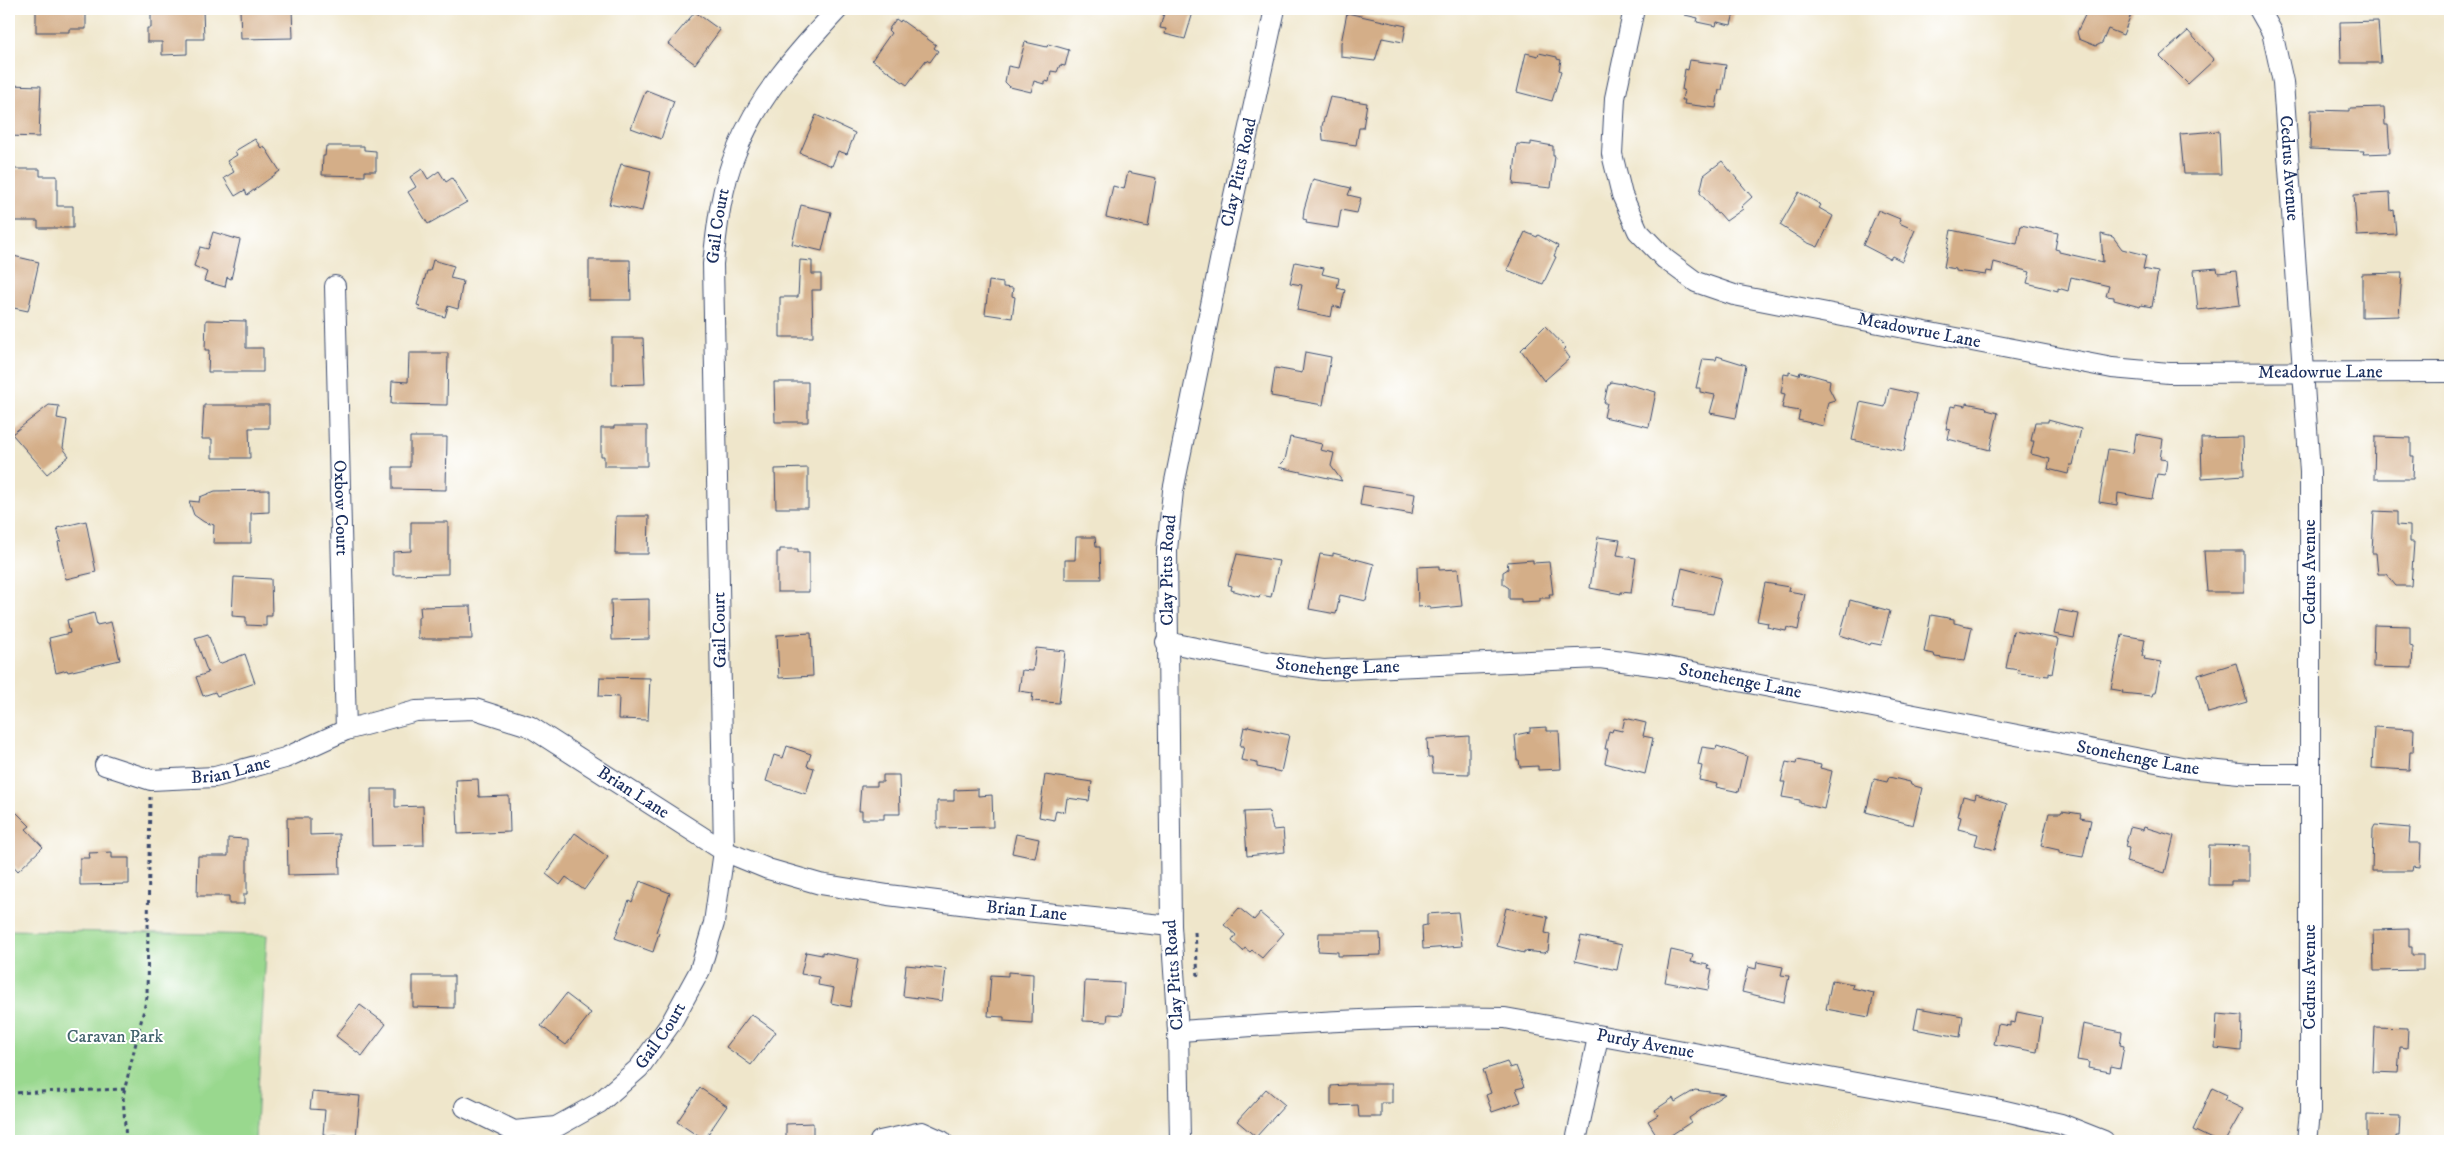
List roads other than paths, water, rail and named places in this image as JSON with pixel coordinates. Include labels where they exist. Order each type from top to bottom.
[{"type":"street","name":"Gail Court","points":[[465,1107],[514,1131],[556,1127],[599,1103],[639,1068],[671,1023],[700,970],[714,924],[724,851],[713,264],[719,212],[735,152],[760,106],[786,66],[838,9]]},
{"type":"street","name":"Clay Pitts Road","points":[[1180,1141],[1178,1031],[1171,926],[1166,642],[1167,550],[1173,491],[1224,241],[1275,9]]},
{"type":"street","name":"Meadowrue Lane","points":[[1634,9],[1615,98],[1612,154],[1622,195],[1638,231],[1665,259],[1696,282],[1734,295],[2112,368],[2169,373],[2450,372]]},
{"type":"street","name":"Cedrus Avenue","points":[[2259,9],[2272,32],[2283,82],[2310,472],[2310,1112],[2307,1141]]},
{"type":"street","name":"Oxbow Court","points":[[335,286],[346,730]]},
{"type":"street","name":"Stonehenge Lane","points":[[1166,642],[1272,663],[1323,670],[1600,658],[1667,667],[2186,768],[2250,774],[2310,774]]},
{"type":"street","name":"Brian Lane","points":[[105,765],[151,780],[215,778],[285,758],[346,730],[416,711],[476,709],[529,726],[724,851],[768,869],[820,884],[977,906],[1171,926]]},
{"type":"street","name":"Purdy Avenue","points":[[1178,1031],[1442,1016],[1505,1018],[1598,1037],[2001,1110],[2061,1124],[2104,1141]]},
{"type":"street","points":[[1576,1141],[1598,1037]]},
{"type":"street","points":[[880,1141],[922,1132],[942,1141]]},
{"type":"park label","name":"Caravan Park","points":[[115,1037]]}]
